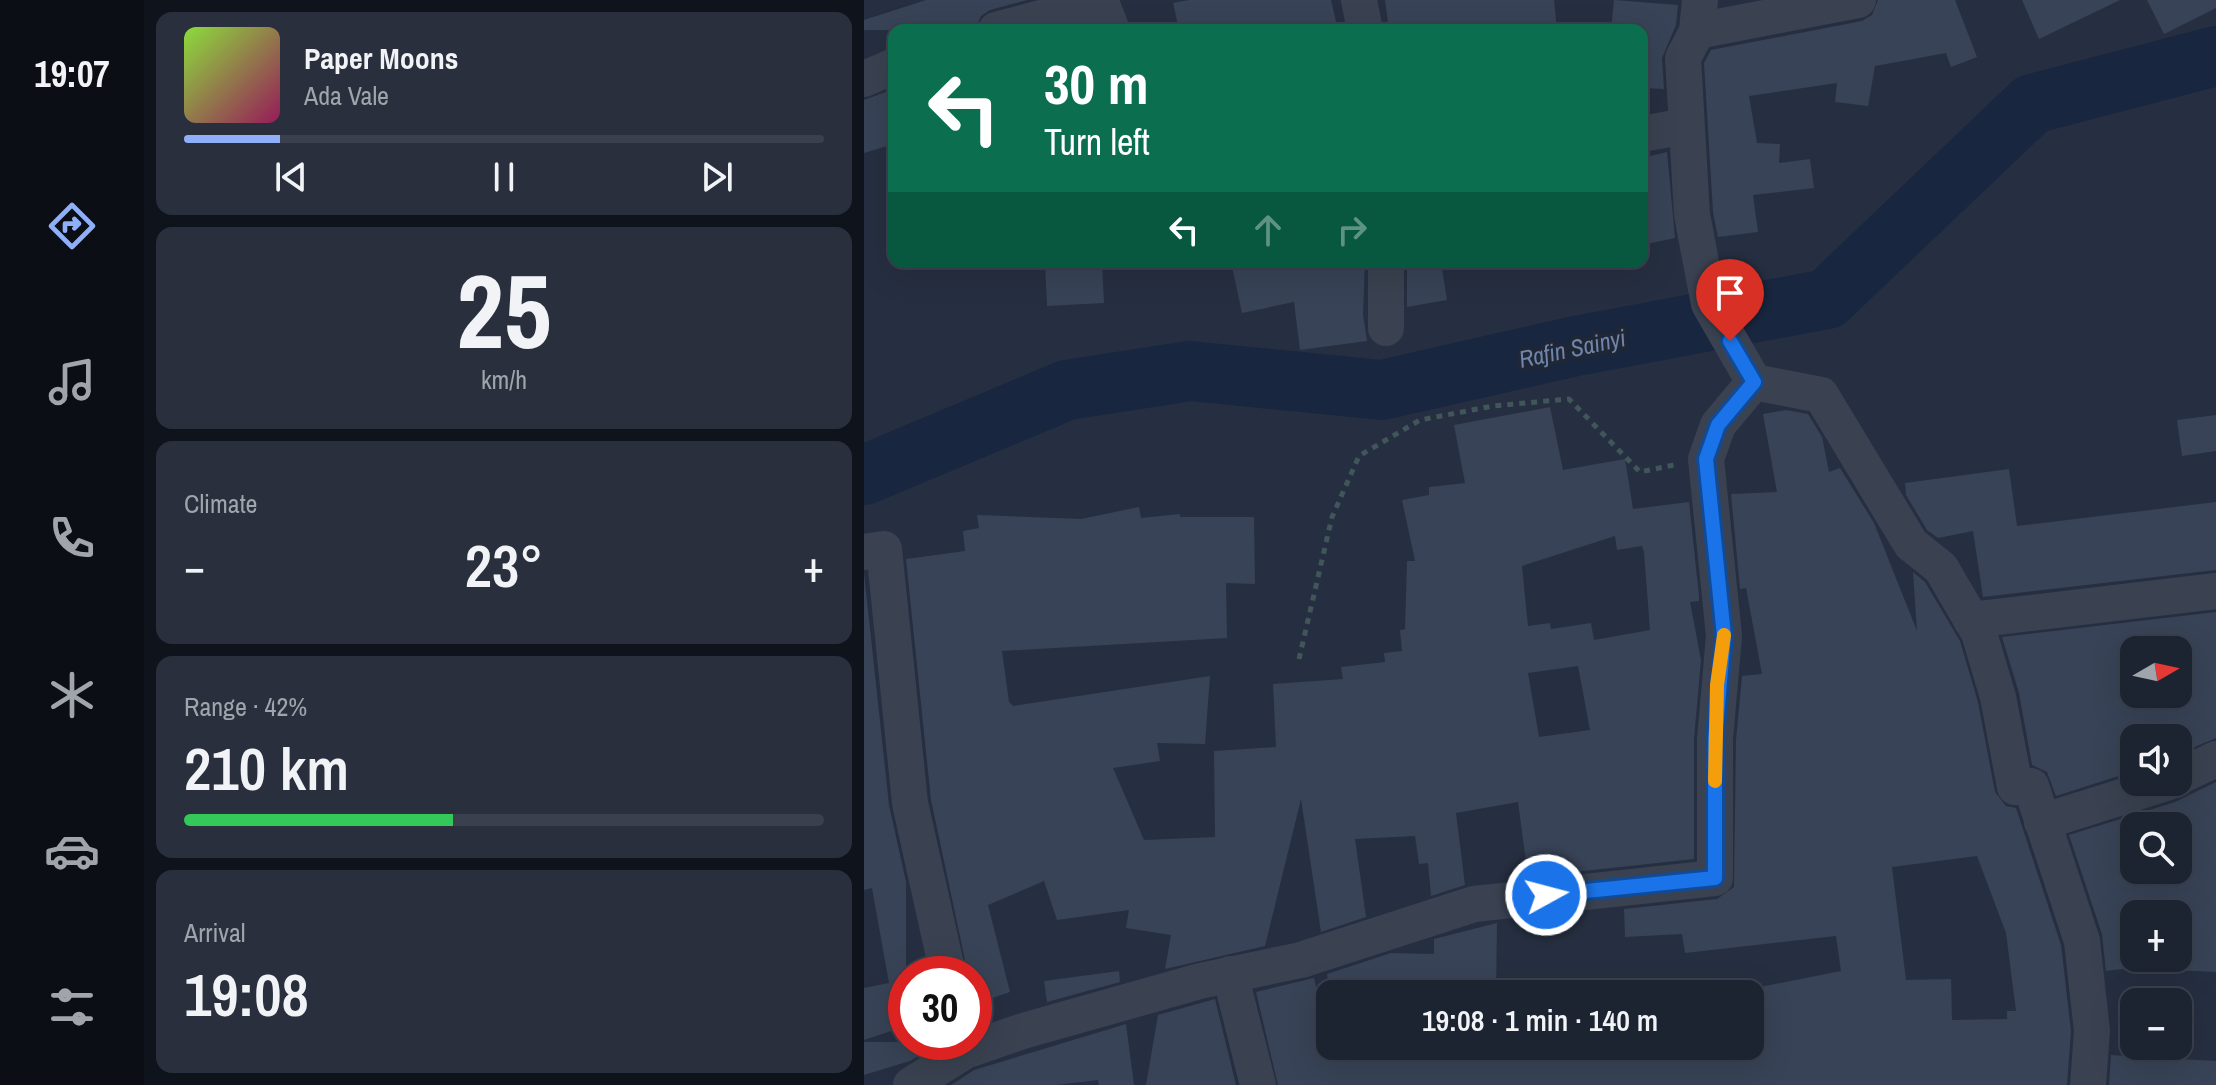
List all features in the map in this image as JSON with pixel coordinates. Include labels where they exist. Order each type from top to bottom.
[{"type":"street","points":[[1359,0],[1364,24]]},
{"type":"street","points":[[1858,0],[1699,16],[1683,58],[1692,215],[1709,304],[1754,382],[1821,395],[1911,544],[1941,568],[1979,633],[1998,697],[2015,787],[2031,786],[2082,941],[2092,1031],[2088,1085]]},
{"type":"street","points":[[1018,24],[1101,2],[1110,24]]},
{"type":"street","points":[[864,79],[888,69]]},
{"type":"street","points":[[1648,133],[1686,126]]},
{"type":"street","points":[[1386,268],[1386,328]]},
{"type":"street","points":[[992,1039],[1230,974],[1301,960],[1474,904],[1715,878],[1715,725],[1724,636],[1706,459],[1718,425],[1754,382]]},
{"type":"street","points":[[864,552],[884,549],[910,803],[944,956]]},
{"type":"street","points":[[1971,620],[2216,591]]},
{"type":"street","points":[[2192,770],[2216,759]]},
{"type":"street","points":[[2042,822],[2125,796]]},
{"type":"street","points":[[1230,974],[1258,1085]]},
{"type":"street","points":[[911,1085],[945,1060]]},
{"type":"path","points":[[1299,659],[1332,517],[1359,456],[1420,420],[1493,406],[1569,399],[1640,472],[1706,459]]},
{"type":"building","points":[[926,0],[1027,0],[990,10],[981,16],[977,24],[888,24],[888,30],[864,30],[864,20]]},
{"type":"building","points":[[1189,0],[1331,0],[1337,24],[1178,24],[1173,3]]},
{"type":"building","points":[[1385,0],[1554,0],[1556,24],[1388,24]]},
{"type":"building","points":[[1614,0],[1678,5],[1676,25],[1662,58],[1664,89],[1648,88],[1648,24],[1612,24]]},
{"type":"building","points":[[1878,0],[1955,0],[1977,57],[1951,67],[1946,53],[1875,66],[1868,106],[1835,102],[1837,83],[1749,96],[1757,143],[1780,144],[1779,163],[1810,159],[1814,188],[1753,195],[1758,232],[1718,237],[1713,212],[1704,63],[1711,50],[1862,21],[1872,15]]},
{"type":"building","points":[[2022,0],[2120,0],[2039,39]]},
{"type":"building","points":[[2147,0],[2216,0],[2216,8],[2164,34]]},
{"type":"building","points":[[888,91],[888,146],[864,153],[864,100]]},
{"type":"building","points":[[1667,152],[1675,238],[1648,244],[1648,157]]},
{"type":"building","points":[[1045,268],[1102,268],[1104,303],[1047,306]]},
{"type":"building","points":[[1232,268],[1365,268],[1363,314],[1367,341],[1300,350],[1294,302],[1242,313]]},
{"type":"building","points":[[1407,268],[1442,268],[1447,300],[1407,307]]},
{"type":"building","points":[[1550,407],[1563,470],[1625,459],[1633,509],[1689,502],[1699,596],[1699,601],[1690,602],[1701,660],[1694,739],[1694,859],[1528,877],[1518,802],[1456,813],[1465,885],[1431,896],[1428,863],[1419,864],[1415,836],[1355,839],[1366,917],[1321,932],[1301,799],[1265,946],[1165,969],[1171,935],[1126,928],[1129,910],[1057,920],[1044,881],[988,905],[1010,992],[992,998],[992,956],[964,956],[931,800],[906,559],[965,551],[963,531],[979,528],[977,515],[1081,519],[1139,507],[1141,518],[1180,514],[1180,517],[1254,517],[1255,584],[1226,583],[1227,638],[1002,651],[1009,702],[1013,706],[1210,676],[1205,744],[1157,743],[1160,761],[1113,768],[1144,840],[1215,837],[1214,751],[1276,747],[1273,684],[1343,679],[1341,667],[1385,662],[1384,653],[1402,651],[1400,630],[1405,629],[1407,561],[1415,561],[1402,500],[1429,495],[1429,487],[1465,483],[1454,425]],"holes":[[[1615,536],[1617,550],[1642,546],[1650,630],[1594,640],[1591,623],[1551,629],[1550,623],[1528,626],[1522,566]],[[1578,666],[1590,730],[1539,737],[1528,673]]]},
{"type":"building","points":[[1786,410],[1808,414],[1822,437],[1829,472],[1840,468],[1874,523],[1917,631],[1913,572],[1925,582],[1960,641],[1978,702],[1995,792],[2006,806],[2016,808],[2061,945],[2071,1031],[2067,1085],[1278,1085],[1256,992],[1314,978],[1316,1060],[1764,1060],[1764,986],[1841,971],[1836,936],[1685,953],[1682,934],[1625,937],[1624,909],[1717,899],[1734,887],[1736,740],[1742,676],[1762,674],[1746,588],[1740,589],[1731,494],[1777,492],[1763,414]],"holes":[[[1977,856],[2006,933],[2016,1011],[2007,1011],[2007,1019],[1952,1020],[1951,979],[1906,980],[1892,867]]]},
{"type":"building","points":[[2216,415],[2216,451],[2182,456],[2177,420]]},
{"type":"building","points":[[2009,469],[2017,526],[2216,502],[2216,570],[1983,597],[1973,531],[1938,538],[1927,530],[1906,495],[1905,483]]},
{"type":"building","points":[[864,573],[889,805],[906,882],[906,956],[888,956],[888,977],[872,888],[864,890]]},
{"type":"building","points":[[2216,612],[2216,738],[2192,748],[2192,724],[2120,724],[2120,775],[2056,796],[2047,772],[2032,765],[2019,693],[2002,637]]},
{"type":"building","points":[[2216,782],[2216,972],[2192,971],[2192,900],[2120,900],[2120,969],[2106,971],[2102,934],[2069,835],[2120,819],[2120,884],[2192,884],[2192,812],[2143,812],[2192,796]]},
{"type":"building","points":[[1497,923],[1496,980],[1328,980],[1327,974],[1391,953],[1434,954],[1434,939]]},
{"type":"building","points":[[1119,971],[1120,982],[1047,1002],[1044,981]]},
{"type":"building","points":[[888,983],[888,1032],[864,1040],[864,988]]},
{"type":"building","points":[[1215,999],[1236,1085],[1146,1085],[1158,1015]]},
{"type":"building","points":[[1126,1024],[1134,1085],[1099,1085],[1098,1080],[1056,1085],[951,1085],[974,1070]]},
{"type":"building","points":[[864,1042],[888,1042],[888,1060],[912,1060],[910,1061],[864,1075]]},
{"type":"building","points":[[2111,1055],[2120,1056],[2120,1060],[2216,1061],[2216,1085],[2109,1085]]},
{"type":"waterway","name":"Rafin Sainyi","points":[[864,475],[1067,390],[1190,371],[1382,390],[1576,346],[1827,299],[2032,104],[2216,56]]},
{"type":"slow traffic","points":[[1715,781],[1717,685],[1724,635]]},
{"type":"route","points":[[1546,895],[1715,878],[1717,685],[1724,636],[1706,459],[1718,425],[1754,382],[1730,341]]}]
